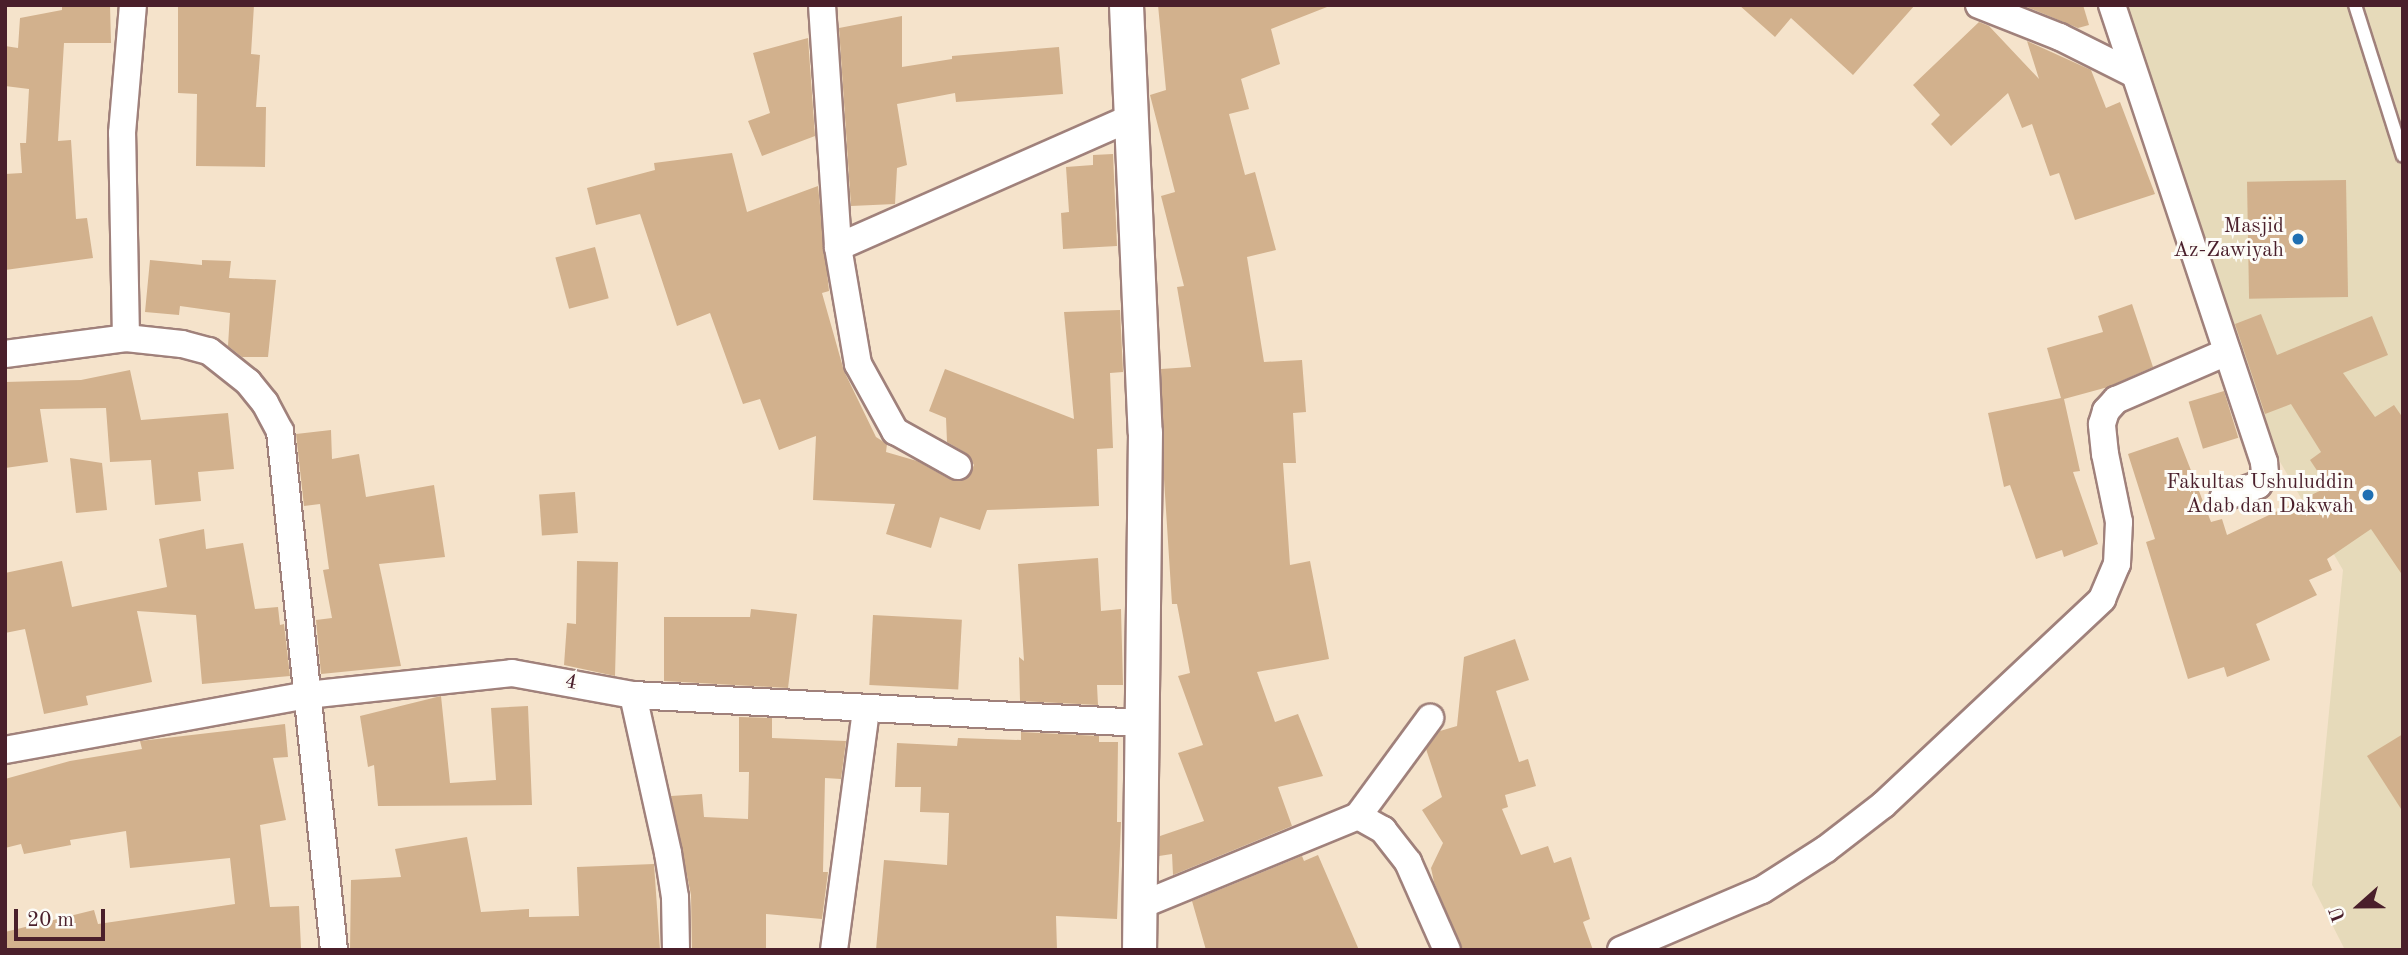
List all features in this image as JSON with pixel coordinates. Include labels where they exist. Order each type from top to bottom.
[{"type":"street","points":[[126,338],[122,133],[133,5]]},
{"type":"street","points":[[822,5],[838,247],[858,364],[895,431],[958,466]]},
{"type":"street","points":[[1126,5],[1128,119],[1144,432],[1139,950]]},
{"type":"street","points":[[1979,5],[2060,37],[2134,74]]},
{"type":"street","points":[[2112,5],[2265,474],[2258,485],[2223,498]]},
{"type":"street","points":[[838,247],[1128,119]]},
{"type":"street","points":[[5,354],[126,338],[209,351],[248,382],[280,431],[334,950]]},
{"type":"street","points":[[1621,950],[1762,890],[1826,849],[1883,805],[2102,599],[2116,564],[2119,522],[2105,454],[2102,424],[2106,411],[2116,400],[2227,352]]},
{"type":"street","name":"4","points":[[5,750],[307,695],[512,673],[634,695],[1141,723]]},
{"type":"street","points":[[634,695],[668,853],[675,897],[676,950]]},
{"type":"street","points":[[834,950],[866,709]]},
{"type":"street","points":[[1139,906],[1357,816],[1430,718]]},
{"type":"street","points":[[1357,816],[1382,830],[1408,862],[1447,950]]},
{"type":"lane","points":[[2355,5],[2403,156]]},
{"type":"shaded area","points":[[2121,5],[2403,5],[2403,950],[2345,950],[2312,885],[2343,570],[2269,443]]},
{"type":"building","points":[[62,5],[110,5],[111,43],[64,43],[58,141],[71,140],[76,219],[87,218],[93,258],[5,270],[5,174],[22,173],[20,143],[26,143],[29,89],[5,86],[5,46],[18,48],[20,18],[62,10]]},
{"type":"building","points":[[178,5],[254,5],[251,54],[260,55],[256,107],[266,107],[265,167],[196,166],[197,94],[178,93]]},
{"type":"building","points":[[1158,5],[1327,7],[1271,29],[1280,64],[1241,79],[1249,109],[1229,114],[1245,175],[1255,172],[1276,250],[1247,257],[1264,362],[1302,360],[1306,412],[1293,413],[1296,463],[1283,463],[1290,565],[1310,561],[1329,659],[1257,672],[1275,722],[1298,714],[1323,776],[1278,787],[1292,826],[1173,875],[1172,854],[1159,856],[1160,836],[1204,821],[1178,753],[1203,745],[1178,676],[1190,673],[1177,604],[1172,604],[1164,479],[1161,369],[1191,367],[1177,287],[1184,286],[1161,196],[1175,192],[1150,95],[1166,90]]},
{"type":"building","points":[[1739,5],[1915,5],[1853,75],[1791,18],[1775,37]]},
{"type":"building","points":[[2022,5],[2083,5],[2089,25],[2078,28]]},
{"type":"building","points":[[902,16],[902,67],[952,59],[952,56],[1059,47],[1063,94],[956,102],[955,93],[897,104],[907,165],[897,168],[895,204],[851,206],[839,28]]},
{"type":"building","points":[[1979,22],[1989,26],[2039,79],[2027,41],[2091,70],[2106,108],[2120,102],[2155,194],[2075,220],[2059,173],[2050,176],[2032,124],[2022,128],[2008,93],[1951,146],[1931,124],[1940,115],[1913,85]]},
{"type":"building","points":[[808,38],[815,136],[762,156],[748,121],[770,113],[753,53]]},
{"type":"building","points":[[732,153],[747,212],[818,186],[829,291],[822,293],[844,371],[876,437],[887,444],[886,452],[917,461],[951,480],[967,479],[974,465],[966,453],[947,442],[946,418],[929,411],[945,369],[1074,419],[1064,312],[1120,310],[1123,372],[1110,373],[1113,448],[1097,449],[1099,506],[987,510],[980,530],[940,517],[931,548],[886,534],[895,504],[813,500],[816,436],[779,450],[760,399],[743,404],[710,313],[677,326],[640,214],[596,225],[587,188],[655,170],[654,163]]},
{"type":"building","points":[[1113,154],[1117,246],[1063,249],[1061,213],[1069,212],[1066,167],[1093,165],[1093,155]]},
{"type":"building","name":"Masjid Az-Zawiyah","points":[[2346,180],[2348,297],[2249,299],[2247,182]]},
{"type":"building","points":[[595,247],[609,298],[569,309],[555,258]]},
{"type":"building","points":[[150,260],[202,265],[202,260],[231,261],[229,278],[276,280],[268,357],[242,357],[228,346],[230,313],[180,306],[179,315],[145,312]]},
{"type":"building","points":[[2132,304],[2153,367],[2108,387],[2064,399],[2080,471],[2073,472],[2098,544],[2064,557],[2062,550],[2036,559],[2010,485],[2004,487],[1988,413],[2061,398],[2047,348],[2103,332],[2098,316]]},
{"type":"building","points":[[2261,314],[2277,355],[2372,316],[2388,355],[2343,373],[2375,417],[2394,405],[2403,418],[2403,576],[2371,529],[2327,559],[2332,570],[2309,580],[2317,595],[2256,624],[2270,660],[2227,677],[2224,667],[2188,679],[2146,542],[2155,539],[2128,454],[2178,437],[2211,522],[2222,519],[2227,535],[2328,487],[2310,460],[2321,452],[2291,404],[2265,414],[2235,324]]},
{"type":"building","points":[[130,370],[141,420],[228,413],[234,469],[198,472],[201,501],[155,505],[151,460],[110,462],[106,408],[40,409],[48,462],[5,468],[5,382],[81,380]]},
{"type":"building","points":[[2224,391],[2238,438],[2203,449],[2189,402]]},
{"type":"building","points":[[331,430],[332,459],[359,454],[366,497],[434,485],[445,557],[379,564],[401,666],[321,674],[316,620],[332,618],[323,570],[329,569],[320,504],[304,506],[296,434]]},
{"type":"building","points":[[70,458],[102,463],[107,510],[76,513]]},
{"type":"building","points":[[575,492],[578,533],[542,535],[539,495]]},
{"type":"building","points":[[204,529],[206,549],[243,543],[255,609],[278,607],[280,625],[284,624],[290,676],[202,684],[196,615],[137,611],[152,682],[86,696],[88,705],[44,714],[25,629],[5,633],[5,573],[62,561],[72,607],[167,587],[159,539]]},
{"type":"building","points":[[1098,558],[1101,611],[1121,609],[1123,685],[1097,685],[1098,705],[1020,701],[1019,657],[1024,661],[1018,564]]},
{"type":"building","points":[[577,561],[618,562],[615,676],[564,665],[567,623],[576,624]]},
{"type":"building","points":[[751,609],[797,614],[788,688],[664,681],[664,617],[750,617]]},
{"type":"building","points":[[873,615],[962,620],[958,690],[869,685]]},
{"type":"building","points":[[1515,639],[1529,680],[1496,691],[1519,762],[1528,759],[1536,786],[1505,795],[1508,807],[1502,809],[1521,855],[1548,846],[1554,863],[1571,857],[1590,919],[1583,922],[1593,950],[1462,950],[1434,882],[1431,868],[1443,843],[1422,810],[1442,797],[1426,749],[1440,731],[1457,726],[1464,657]]},
{"type":"building","points":[[441,696],[450,783],[496,780],[491,708],[528,706],[532,805],[378,806],[374,765],[368,767],[360,716]]},
{"type":"building","points":[[739,717],[772,718],[772,738],[846,741],[841,779],[825,778],[823,872],[828,872],[822,919],[766,914],[766,950],[692,950],[691,895],[671,796],[702,794],[704,817],[748,819],[749,772],[739,772]]},
{"type":"building","points":[[285,724],[288,757],[273,758],[286,820],[260,825],[270,907],[299,906],[301,948],[5,950],[5,932],[94,910],[98,924],[235,904],[230,858],[130,868],[126,831],[70,840],[71,845],[24,854],[21,844],[5,848],[5,779],[70,761],[142,749],[140,741]]},
{"type":"building","points":[[1021,732],[1099,736],[1099,742],[1118,742],[1117,822],[1121,822],[1117,919],[1056,916],[1057,950],[876,950],[884,860],[947,865],[949,813],[920,812],[921,787],[895,787],[897,743],[957,746],[958,738],[1021,740]]},
{"type":"building","points":[[2403,734],[2403,812],[2367,756]]},
{"type":"building","points":[[467,837],[481,912],[529,909],[529,917],[579,916],[577,867],[654,864],[660,950],[350,950],[351,880],[401,877],[395,849]]},
{"type":"building","points":[[1318,855],[1359,950],[1206,950],[1192,901],[1302,856],[1304,861]]},
{"type":"place","name":"Masjid Az-Zawiyah","points":[[2298,239]]},
{"type":"place","name":"Fakultas Ushuluddin Adab dan Dakwah","points":[[2368,495]]}]
